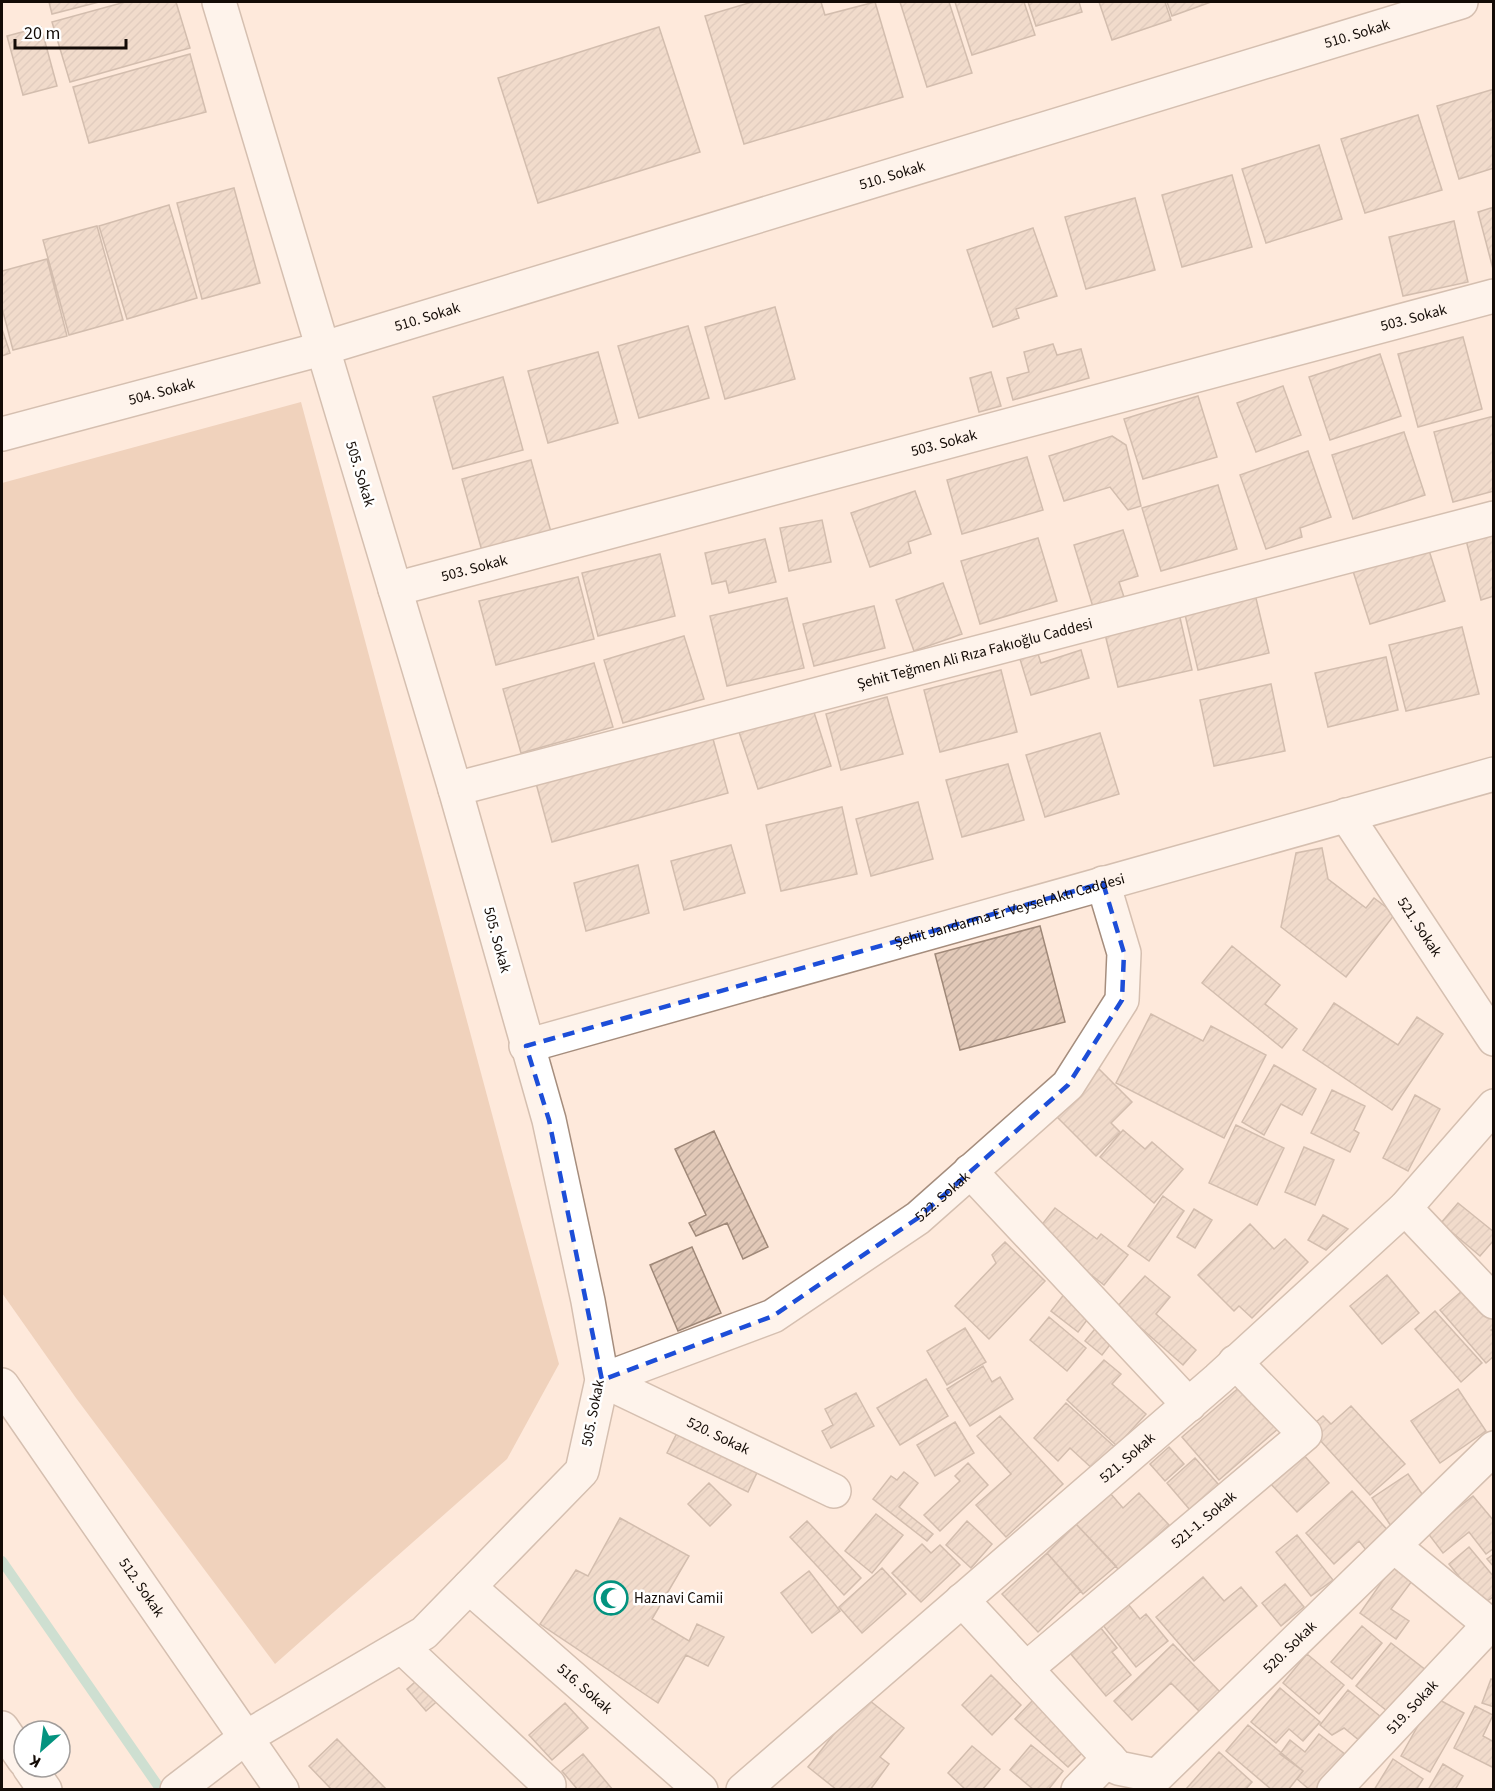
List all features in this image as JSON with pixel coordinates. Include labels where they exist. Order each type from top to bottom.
[{"type":"street","name":"505. Sokak","points":[[177,1790],[245,1738],[424,1633],[582,1471],[602,1380],[588,1301],[549,1120],[526,1046],[455,789],[321,349],[219,2]]},
{"type":"street","name":"510. Sokak","points":[[321,349],[1461,2]]},
{"type":"street","name":"503. Sokak","points":[[395,589],[1494,296]]},
{"type":"street","name":"504. Sokak","points":[[2,434],[321,349]]},
{"type":"street","name":"Şehit Teğmen Ali Rıza Fakıoğlu Caddesi","points":[[455,789],[1494,518]]},
{"type":"street","name":"Şehit Jandarma Er Veysel Aktı Caddesi","points":[[526,1046],[1494,774]]},
{"type":"street","name":"521. Sokak","points":[[1346,815],[1494,1039]]},
{"type":"street","name":"522. Sokak","points":[[602,1380],[773,1316],[918,1218],[1068,1085],[1122,1000],[1124,953],[1103,883]]},
{"type":"street","name":"521. Sokak","points":[[743,1790],[1189,1405],[1405,1208],[1494,1106]]},
{"type":"street","points":[[970,1171],[1189,1405]]},
{"type":"street","points":[[1405,1208],[1494,1302]]},
{"type":"street","name":"521-1. Sokak","points":[[1026,1669],[1305,1434],[1235,1362]]},
{"type":"street","name":"520. Sokak","points":[[602,1380],[834,1491]]},
{"type":"street","name":"512. Sokak","points":[[2,1385],[282,1790]]},
{"type":"street","name":"520. Sokak","points":[[1109,1758],[1118,1768],[1157,1776],[1395,1547],[1494,1448]]},
{"type":"street","points":[[1395,1547],[1492,1626]]},
{"type":"street","name":"516. Sokak","points":[[469,1587],[701,1790]]},
{"type":"street","points":[[962,1600],[1109,1758],[1078,1790]]},
{"type":"street","name":"519. Sokak","points":[[1334,1790],[1492,1626]]},
{"type":"street","points":[[402,1647],[549,1785]]},
{"type":"street","points":[[2,1728],[12,1743]]},
{"type":"highlighted area","points":[[1103,883],[1124,953],[1122,1000],[1068,1085],[918,1218],[773,1316],[602,1380],[549,1120],[526,1046]]},
{"type":"shaded area","points":[[301,402],[559,1364],[507,1459],[275,1664],[76,1398],[2,1293],[2,483]]},
{"type":"building","points":[[49,2],[99,2],[52,14]]},
{"type":"building","points":[[125,2],[176,2],[190,48],[70,82],[52,22]]},
{"type":"building","points":[[752,2],[821,2],[825,15],[875,2],[903,97],[744,144],[705,16]]},
{"type":"building","points":[[900,2],[949,2],[972,73],[927,87]]},
{"type":"building","points":[[955,2],[1024,2],[1035,35],[972,55]]},
{"type":"building","points":[[1028,2],[1079,2],[1082,12],[1036,26]]},
{"type":"building","points":[[1099,2],[1165,2],[1171,20],[1112,40]]},
{"type":"building","points":[[1167,2],[1211,2],[1172,16]]},
{"type":"building","points":[[41,27],[57,86],[23,95],[7,36]]},
{"type":"building","points":[[659,27],[700,152],[538,203],[498,78]]},
{"type":"building","points":[[190,54],[206,112],[89,143],[73,87]]},
{"type":"building","points":[[1494,89],[1494,168],[1459,179],[1437,106]]},
{"type":"building","points":[[1418,115],[1442,190],[1365,213],[1341,139]]},
{"type":"building","points":[[1319,145],[1342,219],[1266,243],[1242,169]]},
{"type":"building","points":[[1232,175],[1252,247],[1182,267],[1162,195]]},
{"type":"building","points":[[234,188],[260,283],[202,299],[177,203]]},
{"type":"building","points":[[1135,198],[1155,270],[1086,289],[1065,217]]},
{"type":"building","points":[[169,205],[197,298],[127,319],[99,226]]},
{"type":"building","points":[[1494,207],[1494,269],[1493,269],[1478,212]]},
{"type":"building","points":[[1454,221],[1468,282],[1403,296],[1389,237]]},
{"type":"building","points":[[97,226],[123,320],[69,335],[43,240]]},
{"type":"building","points":[[1033,228],[1057,296],[1016,309],[1019,318],[993,327],[967,250]]},
{"type":"building","points":[[47,259],[67,336],[13,350],[2,308],[2,271]]},
{"type":"building","points":[[775,307],[795,379],[725,399],[705,327]]},
{"type":"building","points":[[688,326],[709,398],[639,418],[618,346]]},
{"type":"building","points":[[2,329],[10,353],[2,356]]},
{"type":"building","points":[[1463,337],[1482,409],[1418,427],[1398,354]]},
{"type":"building","points":[[1053,344],[1057,355],[1081,349],[1089,378],[1013,400],[1007,378],[1029,372],[1024,352]]},
{"type":"building","points":[[598,352],[618,423],[548,443],[528,371]]},
{"type":"building","points":[[1380,354],[1401,416],[1330,440],[1309,377]]},
{"type":"building","points":[[991,372],[1001,406],[979,412],[970,378]]},
{"type":"building","points":[[503,377],[523,450],[453,469],[433,397]]},
{"type":"building","points":[[1283,386],[1301,435],[1256,452],[1237,403]]},
{"type":"building","points":[[1198,396],[1217,457],[1143,479],[1124,419]]},
{"type":"building","points":[[1494,416],[1494,491],[1453,502],[1434,432]]},
{"type":"building","points":[[1404,432],[1425,495],[1353,519],[1332,455]]},
{"type":"building","points":[[1112,436],[1126,445],[1141,506],[1128,510],[1110,487],[1064,501],[1049,456]]},
{"type":"building","points":[[1308,451],[1331,517],[1300,528],[1302,537],[1266,549],[1240,475]]},
{"type":"building","points":[[1027,457],[1043,510],[962,534],[947,480]]},
{"type":"building","points":[[531,460],[551,532],[482,551],[462,479]]},
{"type":"building","points":[[1218,485],[1237,549],[1161,571],[1142,508]]},
{"type":"building","points":[[915,491],[931,534],[908,542],[911,553],[870,567],[851,513]]},
{"type":"building","points":[[822,520],[831,562],[789,571],[780,528]]},
{"type":"building","points":[[1123,530],[1138,576],[1119,582],[1124,597],[1093,607],[1074,545]]},
{"type":"building","points":[[1494,532],[1494,596],[1481,600],[1466,540]]},
{"type":"building","points":[[1038,538],[1057,601],[980,624],[961,561]]},
{"type":"building","points":[[765,539],[776,582],[729,593],[726,581],[712,584],[705,553]]},
{"type":"building","points":[[1427,544],[1445,601],[1370,624],[1352,568]]},
{"type":"building","points":[[660,554],[675,616],[598,636],[582,573]]},
{"type":"building","points":[[578,577],[594,639],[496,665],[479,601]]},
{"type":"building","points":[[943,583],[962,634],[914,651],[896,600]]},
{"type":"building","points":[[1254,590],[1269,653],[1198,670],[1183,606]]},
{"type":"building","points":[[787,598],[804,668],[727,686],[710,616]]},
{"type":"building","points":[[874,606],[885,648],[814,666],[803,624]]},
{"type":"building","points":[[1178,609],[1192,670],[1118,687],[1103,626]]},
{"type":"building","points":[[1462,627],[1479,694],[1406,711],[1389,645]]},
{"type":"building","points":[[684,636],[704,699],[623,723],[604,660]]},
{"type":"building","points":[[1081,650],[1089,678],[1031,695],[1020,659],[1038,654],[1041,663]]},
{"type":"building","points":[[1386,657],[1398,710],[1328,727],[1315,673]]},
{"type":"building","points":[[594,663],[613,727],[521,753],[503,689]]},
{"type":"building","points":[[1001,670],[1017,732],[940,752],[924,690]]},
{"type":"building","points":[[1271,684],[1285,751],[1214,766],[1200,700]]},
{"type":"building","points":[[887,697],[903,754],[841,770],[826,714]]},
{"type":"building","points":[[812,706],[831,766],[758,789],[738,729]]},
{"type":"building","points":[[710,728],[728,793],[552,842],[534,776]]},
{"type":"building","points":[[1100,733],[1119,794],[1045,817],[1026,755]]},
{"type":"building","points":[[1008,764],[1024,820],[962,837],[946,780]]},
{"type":"building","points":[[918,802],[933,859],[871,876],[856,819]]},
{"type":"building","points":[[842,807],[857,874],[781,891],[766,825]]},
{"type":"building","points":[[731,845],[745,893],[684,910],[671,861]]},
{"type":"building","points":[[1322,848],[1328,879],[1366,908],[1374,898],[1395,914],[1346,977],[1281,927],[1296,853]]},
{"type":"building","points":[[638,865],[649,913],[586,931],[574,883]]},
{"type":"building","points":[[1040,926],[1065,1022],[960,1050],[935,954]]},
{"type":"building","points":[[1232,946],[1280,985],[1265,1004],[1297,1029],[1282,1048],[1202,983]]},
{"type":"building","points":[[1334,1003],[1398,1045],[1417,1017],[1443,1034],[1392,1110],[1303,1050]]},
{"type":"building","points":[[1151,1014],[1203,1041],[1211,1026],[1266,1055],[1224,1138],[1116,1083]]},
{"type":"building","points":[[1274,1065],[1316,1089],[1302,1115],[1281,1104],[1264,1135],[1242,1122]]},
{"type":"building","points":[[1096,1066],[1132,1102],[1111,1123],[1120,1132],[1096,1156],[1055,1115]]},
{"type":"building","points":[[1332,1090],[1365,1106],[1354,1130],[1359,1133],[1350,1152],[1311,1133]]},
{"type":"building","points":[[1415,1095],[1440,1109],[1408,1171],[1383,1158]]},
{"type":"building","points":[[1236,1125],[1284,1148],[1257,1205],[1209,1183]]},
{"type":"building","points":[[1123,1130],[1145,1149],[1152,1142],[1183,1169],[1154,1203],[1100,1157]]},
{"type":"building","points":[[714,1131],[768,1247],[743,1259],[727,1223],[696,1236],[689,1223],[706,1215],[675,1149]]},
{"type":"building","points":[[1304,1147],[1334,1160],[1315,1205],[1285,1192]]},
{"type":"building","points":[[1163,1196],[1184,1211],[1149,1261],[1128,1246]]},
{"type":"building","points":[[1458,1203],[1494,1232],[1494,1240],[1480,1256],[1441,1223]]},
{"type":"building","points":[[1055,1208],[1097,1239],[1101,1234],[1128,1255],[1104,1285],[1036,1232]]},
{"type":"building","points":[[1194,1209],[1212,1220],[1195,1248],[1177,1237]]},
{"type":"building","points":[[1323,1215],[1348,1229],[1326,1250],[1308,1240]]},
{"type":"building","points":[[1250,1224],[1274,1249],[1285,1239],[1308,1262],[1252,1318],[1239,1306],[1234,1311],[1198,1275]]},
{"type":"building","points":[[1005,1242],[1045,1281],[989,1339],[955,1306],[996,1263],[992,1255]]},
{"type":"building","points":[[692,1247],[721,1313],[678,1331],[650,1265]]},
{"type":"building","points":[[1387,1275],[1419,1313],[1382,1344],[1350,1306]]},
{"type":"building","points":[[1145,1276],[1170,1297],[1156,1314],[1196,1350],[1183,1365],[1117,1307]]},
{"type":"building","points":[[1470,1284],[1494,1310],[1494,1328],[1491,1330],[1494,1332],[1494,1356],[1486,1363],[1440,1310]]},
{"type":"building","points":[[1069,1288],[1091,1323],[1087,1320],[1078,1332],[1051,1311]]},
{"type":"building","points":[[1435,1311],[1482,1363],[1461,1382],[1415,1329]]},
{"type":"building","points":[[1049,1317],[1086,1348],[1067,1371],[1030,1340]]},
{"type":"building","points":[[1099,1324],[1116,1337],[1102,1355],[1085,1341]]},
{"type":"building","points":[[965,1328],[986,1362],[947,1385],[927,1351]]},
{"type":"building","points":[[1104,1360],[1121,1374],[1112,1384],[1146,1414],[1117,1446],[1067,1400]]},
{"type":"building","points":[[983,1366],[992,1382],[1000,1377],[1013,1399],[970,1426],[947,1389]]},
{"type":"building","points":[[926,1379],[948,1416],[900,1445],[877,1408]]},
{"type":"building","points":[[1242,1385],[1279,1428],[1219,1480],[1182,1437]]},
{"type":"building","points":[[1458,1389],[1486,1431],[1440,1463],[1411,1421]]},
{"type":"building","points":[[856,1393],[874,1426],[831,1448],[822,1431],[833,1425],[825,1409]]},
{"type":"building","points":[[1066,1403],[1117,1449],[1096,1472],[1070,1448],[1058,1461],[1034,1438]]},
{"type":"building","points":[[1351,1406],[1405,1464],[1370,1495],[1309,1428],[1323,1416],[1331,1424]]},
{"type":"building","points":[[1000,1416],[1063,1484],[1006,1537],[976,1505],[1011,1474],[977,1436]]},
{"type":"building","points":[[955,1422],[974,1453],[935,1476],[917,1445]]},
{"type":"building","points":[[681,1425],[761,1464],[748,1492],[667,1453]]},
{"type":"building","points":[[1169,1447],[1184,1464],[1165,1481],[1150,1464]]},
{"type":"building","points":[[1301,1452],[1329,1483],[1297,1512],[1268,1481]]},
{"type":"building","points":[[1195,1458],[1219,1485],[1190,1510],[1167,1483]]},
{"type":"building","points":[[968,1463],[988,1485],[940,1531],[924,1515],[960,1481],[955,1476]]},
{"type":"building","points":[[904,1472],[918,1483],[899,1507],[933,1534],[927,1541],[873,1499],[891,1476],[897,1480]]},
{"type":"building","points":[[1408,1474],[1427,1501],[1391,1526],[1372,1498]]},
{"type":"building","points":[[709,1483],[731,1505],[710,1526],[688,1504]]},
{"type":"building","points":[[1352,1491],[1392,1535],[1370,1555],[1359,1541],[1334,1564],[1306,1533]]},
{"type":"building","points":[[1110,1493],[1123,1508],[1139,1493],[1169,1525],[1120,1571],[1076,1524]]},
{"type":"building","points":[[1473,1496],[1494,1521],[1494,1548],[1486,1554],[1469,1532],[1443,1553],[1427,1532]]},
{"type":"building","points":[[876,1514],[903,1535],[872,1573],[845,1551]]},
{"type":"building","name":"Haznavi Camii","points":[[620,1518],[689,1556],[652,1619],[689,1641],[697,1624],[724,1637],[708,1666],[686,1655],[658,1703],[540,1624],[576,1570],[588,1576]]},
{"type":"building","points":[[807,1521],[861,1578],[844,1595],[790,1537]]},
{"type":"building","points":[[967,1521],[992,1544],[971,1568],[946,1545]]},
{"type":"building","points":[[1076,1524],[1116,1566],[1083,1594],[1047,1553]]},
{"type":"building","points":[[1297,1535],[1333,1580],[1311,1596],[1276,1552]]},
{"type":"building","points":[[922,1544],[931,1553],[940,1545],[960,1565],[921,1602],[892,1573]]},
{"type":"building","points":[[1469,1547],[1494,1577],[1494,1596],[1482,1605],[1449,1564]]},
{"type":"building","points":[[1047,1553],[1081,1591],[1038,1632],[1002,1594]]},
{"type":"building","points":[[1494,1554],[1494,1567],[1487,1559]]},
{"type":"building","points":[[1395,1563],[1415,1577],[1391,1609],[1409,1621],[1396,1639],[1360,1613]]},
{"type":"building","points":[[882,1568],[906,1594],[862,1633],[839,1607]]},
{"type":"building","points":[[809,1571],[840,1611],[812,1633],[781,1593]]},
{"type":"building","points":[[1203,1577],[1224,1601],[1241,1587],[1257,1606],[1194,1661],[1156,1617]]},
{"type":"building","points":[[1285,1584],[1304,1607],[1281,1626],[1262,1603]]},
{"type":"building","points":[[1128,1604],[1140,1619],[1146,1614],[1168,1641],[1136,1667],[1102,1624]]},
{"type":"building","points":[[1362,1626],[1382,1643],[1352,1679],[1331,1662]]},
{"type":"building","points":[[1100,1627],[1117,1648],[1112,1652],[1131,1675],[1106,1696],[1070,1653]]},
{"type":"building","points":[[1391,1643],[1427,1671],[1392,1715],[1356,1686]]},
{"type":"building","points":[[1173,1644],[1224,1696],[1204,1716],[1171,1683],[1132,1720],[1114,1701]]},
{"type":"building","points":[[1307,1654],[1344,1685],[1319,1714],[1283,1683]]},
{"type":"building","points":[[423,1675],[442,1697],[426,1711],[407,1689]]},
{"type":"building","points":[[991,1675],[1021,1705],[992,1735],[962,1705]]},
{"type":"building","points":[[1491,1679],[1494,1680],[1494,1707],[1482,1703]]},
{"type":"building","points":[[1280,1688],[1320,1722],[1303,1741],[1289,1729],[1276,1743],[1251,1722]]},
{"type":"building","points":[[1348,1690],[1381,1717],[1360,1741],[1344,1728],[1332,1735],[1320,1725]]},
{"type":"building","points":[[864,1696],[904,1728],[880,1757],[889,1764],[870,1790],[837,1790],[808,1767]]},
{"type":"building","points":[[1434,1697],[1464,1713],[1430,1772],[1401,1756]]},
{"type":"building","points":[[1034,1699],[1087,1748],[1068,1767],[1015,1719]]},
{"type":"building","points":[[565,1703],[588,1728],[552,1760],[529,1735]]},
{"type":"building","points":[[1475,1706],[1493,1715],[1483,1736],[1494,1742],[1494,1768],[1454,1748]]},
{"type":"building","points":[[1248,1725],[1303,1771],[1288,1790],[1272,1790],[1226,1751]]},
{"type":"building","points":[[1319,1734],[1346,1755],[1319,1790],[1310,1790],[1297,1779],[1303,1771],[1280,1754],[1290,1740],[1305,1752]]},
{"type":"building","points":[[337,1739],[387,1790],[332,1790],[309,1766]]},
{"type":"building","points":[[1031,1745],[1063,1771],[1048,1790],[1034,1790],[1010,1770]]},
{"type":"building","points":[[972,1746],[1000,1769],[982,1790],[966,1790],[948,1773]]},
{"type":"building","points":[[1219,1752],[1252,1782],[1245,1790],[1186,1789]]},
{"type":"building","points":[[583,1754],[613,1790],[578,1790],[562,1771]]},
{"type":"building","points":[[1393,1759],[1423,1779],[1416,1790],[1374,1790]]},
{"type":"building","points":[[1443,1764],[1463,1776],[1455,1790],[1428,1790]]},
{"type":"waterway","points":[[2,1561],[161,1790]]},
{"type":"place","name":"Haznavi Camii","points":[[611,1598]]}]
